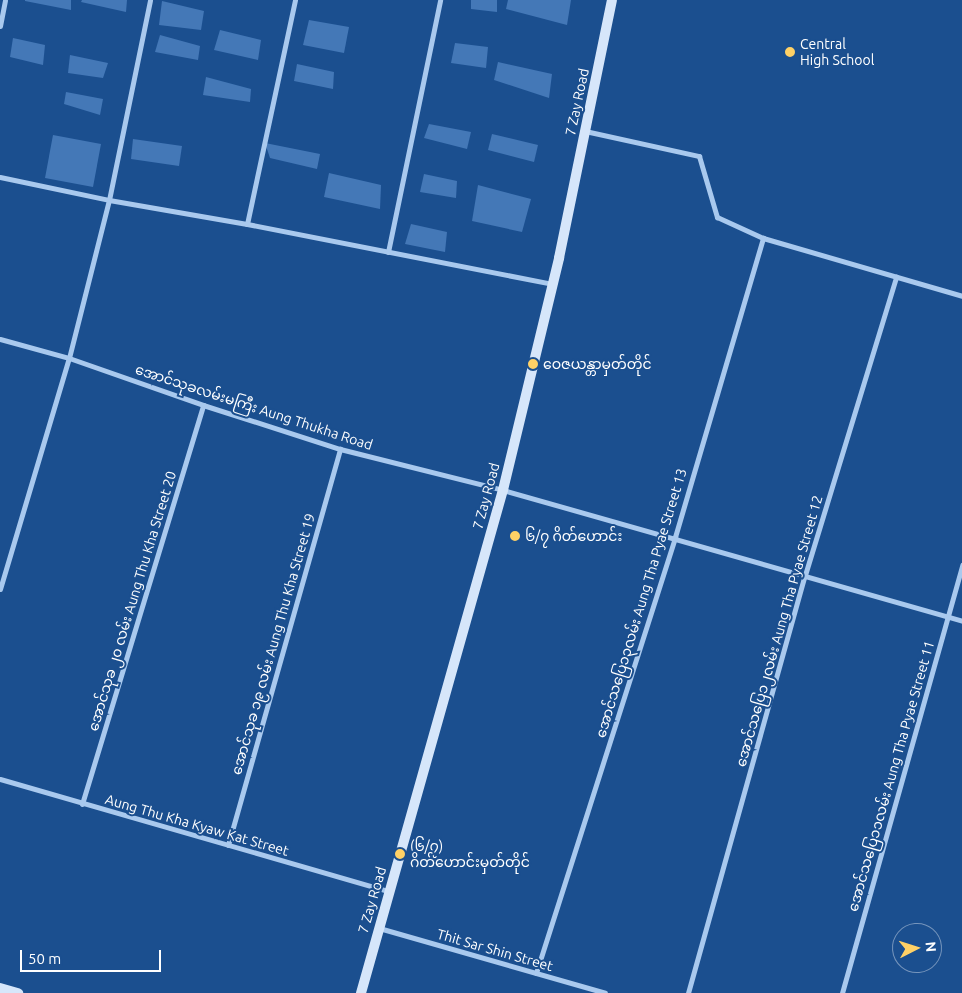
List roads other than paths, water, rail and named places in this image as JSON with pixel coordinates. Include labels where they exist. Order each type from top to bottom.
[{"type":"street","points":[[0,26],[5,0]]},
{"type":"street","points":[[0,589],[69,358],[109,200],[150,0]]},
{"type":"street","points":[[247,224],[295,0]]},
{"type":"street","points":[[388,252],[440,0]]},
{"type":"street","name":"7 Zay Road","points":[[361,993],[503,490],[552,284],[612,0]]},
{"type":"street","points":[[585,130],[699,156],[717,217],[763,238],[962,296]]},
{"type":"street","points":[[0,177],[109,200],[247,224],[552,284]]},
{"type":"street","name":"အောင်သပြေ၁၃လမ်း Aung Tha Pyae Street 13","points":[[536,973],[675,537],[763,238]]},
{"type":"street","name":"အောင်သပြေ၁၂လမ်း Aung Tha Pyae Street 12","points":[[688,993],[805,575],[896,277]]},
{"type":"street","name":"အောင်သုခလမ်းမကြီး Aung Thukha Road","points":[[0,339],[69,358],[203,405],[340,449],[503,490],[675,537],[962,621]]},
{"type":"street","name":"အောင်သုခ ၂၀ လမ်း Aung Thu Kha Street 20","points":[[82,804],[203,405]]},
{"type":"street","name":"အောင်သုခ ၁၉ လမ်း Aung Thu Kha Street 19","points":[[228,845],[340,449]]},
{"type":"street","name":"အောင်သပြေ၁၁လမ်း Aung Tha Pyae Street 11","points":[[842,993],[962,565]]},
{"type":"street","name":"Aung Thu Kha Kyaw Kat Street","points":[[0,779],[389,891]]},
{"type":"street","name":"Thit Sar Shin Street","points":[[378,928],[605,993]]},
{"type":"street","points":[[0,988],[18,993]]},
{"type":"place","name":"Central High School","points":[[790,52]]},
{"type":"place","name":"ဝေဇယန္တာမှတ်တိုင်","points":[[533,364]]},
{"type":"place","name":"၆/၇ ဂိတ်ဟောင်း","points":[[515,536]]},
{"type":"place","name":"(၆/၇) ဂိတ်ဟောင်းမှတ်တိုင်","points":[[400,854]]}]
